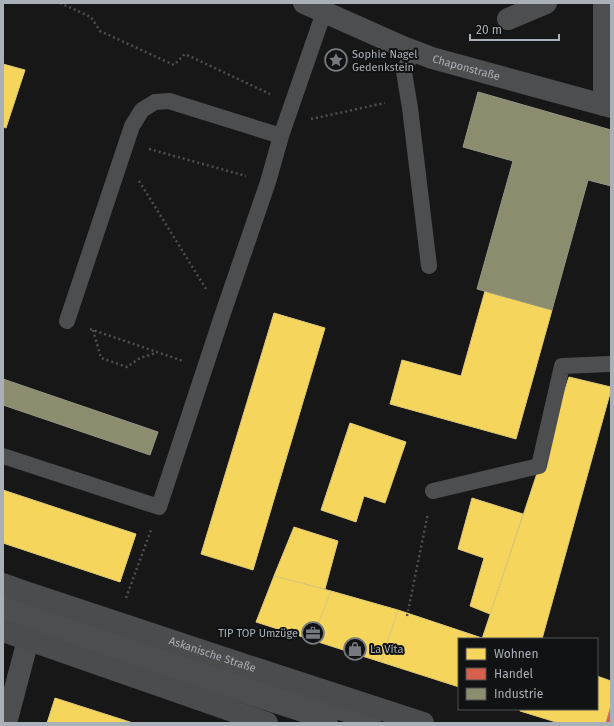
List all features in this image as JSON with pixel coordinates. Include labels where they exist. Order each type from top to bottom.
[{"type":"main road","name":"Askanische Straße","points":[[3,584],[423,723]]},
{"type":"main road","points":[[3,631],[267,723]]},
{"type":"street","name":"Chaponstraße","points":[[304,3],[412,51],[432,58],[608,106]]},
{"type":"street","points":[[508,19],[546,3]]},
{"type":"street","points":[[604,3],[608,106]]},
{"type":"street","points":[[6,723],[28,640]]},
{"type":"lane","points":[[3,456],[160,507],[222,316],[268,182],[283,130],[324,12]]},
{"type":"lane","points":[[412,51],[404,72],[429,266]]},
{"type":"lane","points":[[66,321],[132,126],[142,110],[155,102],[169,101],[283,130]]},
{"type":"lane","points":[[432,491],[539,466],[562,366],[611,364]]},
{"type":"lane","points":[[3,600],[132,645],[373,723]]},
{"type":"lane","points":[[3,614],[120,655],[330,723]]},
{"type":"path","points":[[60,3],[91,17],[100,31],[174,64],[185,54],[293,104]]},
{"type":"path","points":[[283,130],[408,98]]},
{"type":"path","points":[[126,143],[268,182]]},
{"type":"path","points":[[137,177],[222,316]]},
{"type":"path","points":[[66,321],[205,369]]},
{"type":"path","points":[[93,330],[101,358],[127,367],[140,358],[157,352]]},
{"type":"path","points":[[407,616],[432,491]]},
{"type":"path","points":[[126,599],[160,507]]},
{"type":"building: Wohnen","points":[[3,64],[25,70],[6,128],[3,127]]},
{"type":"building: Wohnen","points":[[485,291],[552,310],[516,439],[390,404],[402,360],[461,376]]},
{"type":"building: Wohnen","points":[[274,313],[325,328],[253,570],[201,554]]},
{"type":"building: Wohnen","points":[[569,377],[611,387],[542,638],[482,638]]},
{"type":"building: Wohnen","points":[[350,423],[406,442],[385,503],[364,496],[356,522],[321,510]]},
{"type":"building: Wohnen","points":[[3,490],[136,534],[120,582],[3,543]]},
{"type":"building: Wohnen","points":[[472,498],[523,514],[490,614],[470,606],[484,558],[458,549]]},
{"type":"building: Wohnen","points":[[294,527],[338,541],[325,589],[274,576]]},
{"type":"building: Wohnen","points":[[274,576],[331,591],[312,640],[256,622]]},
{"type":"building: Wohnen","points":[[331,591],[398,610],[381,662],[312,640]]},
{"type":"building: Wohnen","points":[[398,610],[482,638],[458,638],[458,687],[381,662]]},
{"type":"building: Wohnen","points":[[598,676],[611,681],[611,706],[606,723],[559,723],[520,711],[598,710]]},
{"type":"building: Wohnen","points":[[55,698],[133,723],[47,723]]},
{"type":"building: Handel","points":[[611,706],[611,723],[606,723]]},
{"type":"building: Industrie","points":[[478,92],[611,130],[611,186],[588,180],[552,310],[477,289],[513,161],[463,147]]},
{"type":"building: Industrie","points":[[3,379],[158,432],[150,455],[3,405]]},
{"type":"place","name":"Sophie Nagel Gedenkstein","points":[[336,60]]},
{"type":"place","name":"TIP TOP Umzüge","points":[[313,633]]},
{"type":"place","name":"La Vita","points":[[355,649]]}]
